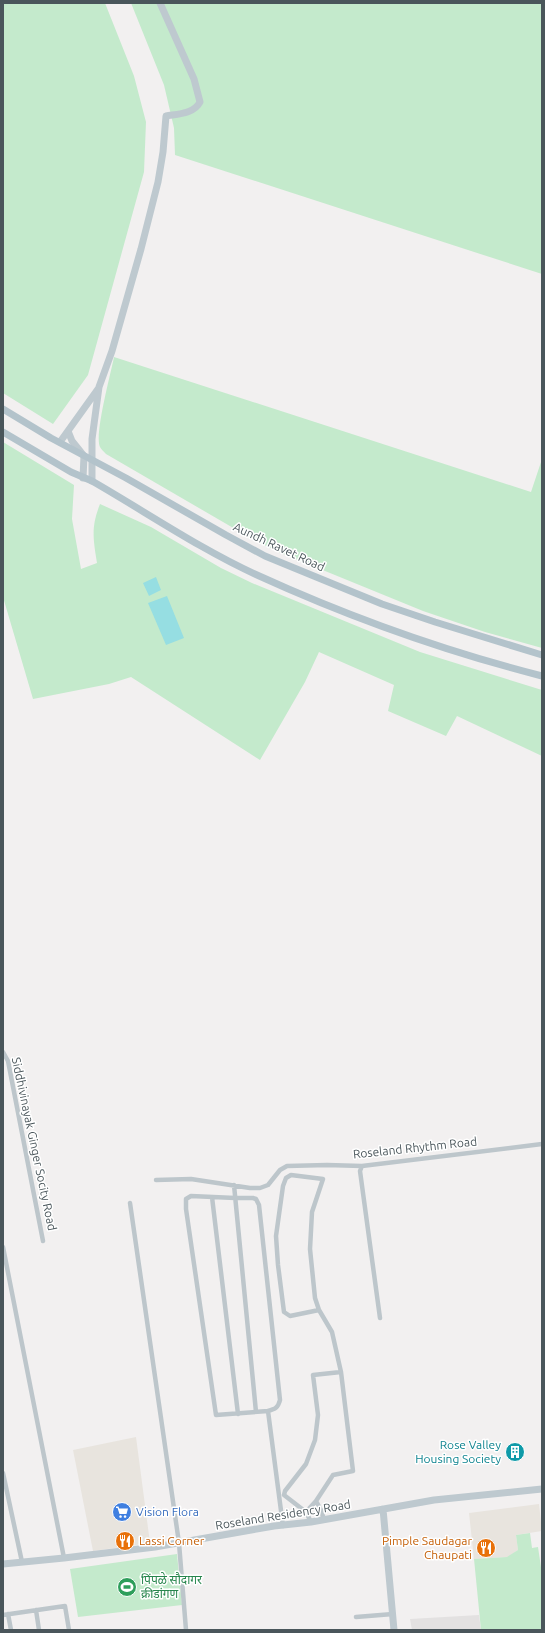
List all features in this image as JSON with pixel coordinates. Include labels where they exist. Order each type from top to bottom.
[{"type":"main road","name":"Aundh Ravet Road","points":[[3,409],[92,461],[126,478],[265,556],[382,604],[542,655]]},
{"type":"main road","points":[[3,432],[71,472],[92,481],[213,552],[256,575],[375,624],[427,642],[542,676]]},
{"type":"street","points":[[92,481],[92,439],[99,387],[112,351],[137,264],[158,182],[163,152],[166,116],[190,111],[197,107],[200,102],[194,78],[160,3]]},
{"type":"street","points":[[60,442],[99,387]]},
{"type":"street","points":[[68,431],[72,442],[84,456],[84,478]]},
{"type":"street","name":"Siddhivinayak Ginger Socity Road","points":[[3,1052],[8,1061],[44,1241]]},
{"type":"street","name":"Roseland Rhythm Road","points":[[156,1180],[191,1179],[234,1186],[260,1188],[268,1185],[280,1170],[288,1166],[327,1164],[362,1166],[542,1144]]},
{"type":"street","points":[[362,1166],[360,1172],[380,1318]]},
{"type":"street","points":[[306,1512],[316,1501],[334,1475],[352,1471],[341,1372],[332,1332],[319,1310],[316,1298],[310,1249],[312,1212],[323,1179],[291,1176],[286,1178],[283,1186],[276,1236],[284,1312],[290,1316],[319,1310]]},
{"type":"street","points":[[234,1186],[256,1412]]},
{"type":"street","points":[[190,1196],[212,1197],[253,1198],[256,1199],[259,1205],[280,1400],[279,1406],[268,1411],[238,1414],[216,1414],[186,1209],[186,1199],[190,1196]]},
{"type":"street","points":[[212,1197],[238,1414]]},
{"type":"street","points":[[130,1203],[179,1543],[186,1630]]},
{"type":"street","points":[[3,1248],[64,1558]]},
{"type":"street","points":[[311,1522],[306,1512],[284,1495],[285,1491],[306,1464],[315,1440],[318,1415],[313,1375],[341,1372]]},
{"type":"street","points":[[268,1411],[283,1526]]},
{"type":"street","points":[[3,1473],[22,1562]]},
{"type":"street","name":"Roseland Residency Road","points":[[3,1564],[64,1558],[179,1543],[324,1520],[434,1500],[542,1489]]},
{"type":"street","points":[[316,1501],[322,1510],[324,1520]]},
{"type":"street","points":[[383,1509],[394,1630]]},
{"type":"street","points":[[11,1630],[6,1614],[66,1606],[68,1630]]},
{"type":"street","points":[[36,1610],[39,1630]]},
{"type":"street","points":[[356,1617],[393,1614]]},
{"type":"shaded area","points":[[136,1437],[150,1543],[93,1551],[73,1450]]},
{"type":"shaded area","points":[[539,1504],[542,1531],[516,1535],[518,1550],[508,1557],[474,1559],[469,1513]]},
{"type":"shaded area","points":[[479,1615],[481,1630],[412,1630],[410,1619]]},
{"type":"green space","points":[[3,3],[105,3],[134,76],[146,122],[144,172],[88,375],[53,424],[3,393]]},
{"type":"green space","points":[[131,3],[542,3],[542,274],[175,155],[174,128],[164,85]]},
{"type":"green space","points":[[114,357],[531,492],[542,459],[542,648],[485,632],[423,611],[281,553],[254,540],[106,454],[100,447],[99,430]]},
{"type":"green space","points":[[3,442],[74,485],[72,519],[81,569],[97,563],[94,526],[100,504],[151,527],[221,568],[252,583],[420,652],[542,690],[542,756],[457,716],[446,736],[388,711],[394,685],[319,652],[305,682],[260,760],[131,677],[109,684],[33,699],[3,597]]},
{"type":"green space","points":[[530,1533],[532,1548],[538,1547],[542,1574],[542,1630],[481,1630],[474,1559],[507,1557],[518,1550],[516,1535]]},
{"type":"green space","name":"पिंपळे सौदागर क्रीडांगण","points":[[177,1554],[182,1605],[78,1617],[70,1569]]},
{"type":"water","points":[[156,577],[161,590],[149,596],[143,583]]},
{"type":"water","points":[[167,596],[184,638],[166,645],[148,603]]},
{"type":"place","name":"Rose Valley Housing Society","points":[[515,1452]]},
{"type":"place","name":"Vision Flora","points":[[122,1512]]},
{"type":"place","name":"Lassi Corner","points":[[125,1541]]},
{"type":"place","name":"Pimple Saudagar Chaupati","points":[[486,1548]]},
{"type":"place","name":"पिंपळे सौदागर क्रीडांगण","points":[[127,1587]]}]
